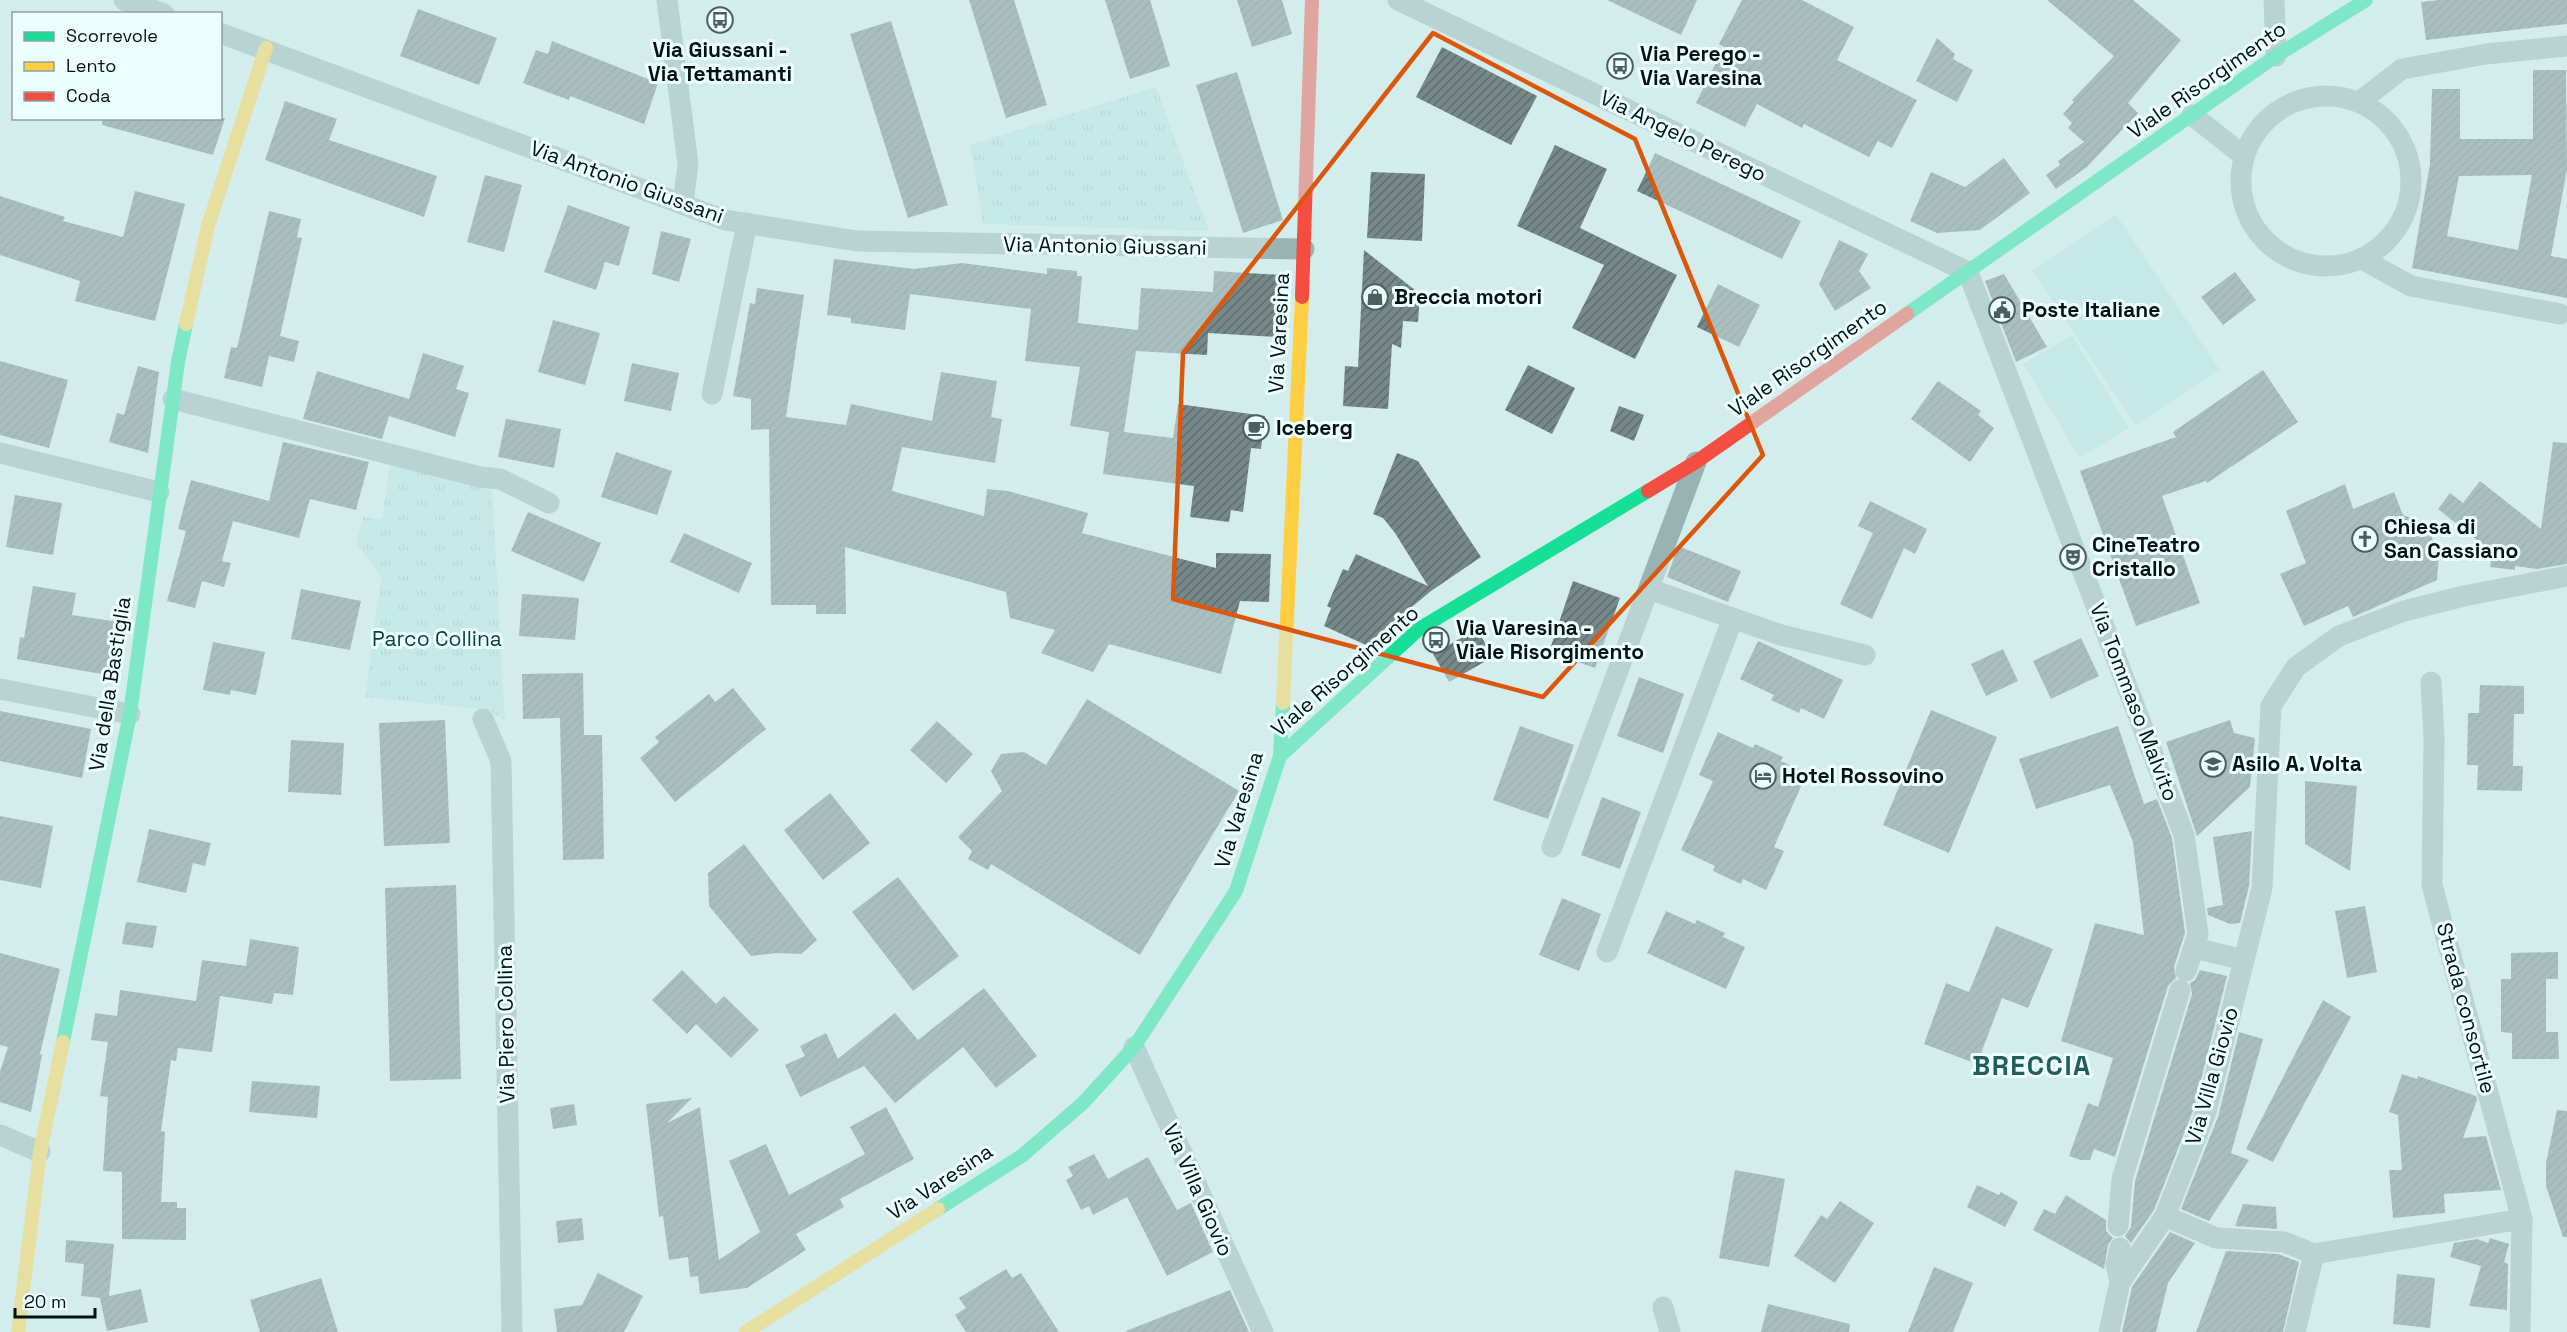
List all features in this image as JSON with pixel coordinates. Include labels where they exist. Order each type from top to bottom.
[{"type":"street","points":[[124,0],[158,12]]},
{"type":"street","points":[[667,0],[688,164],[683,204]]},
{"type":"street","name":"Via Varesina","points":[[746,1332],[1023,1155],[1083,1103],[1134,1047],[1236,891],[1280,756],[1304,249],[1312,0]]},
{"type":"street","name":"Via Angelo Perego","points":[[1398,0],[1968,272]]},
{"type":"street","points":[[2274,0],[2276,56]]},
{"type":"street","name":"Viale Risorgimento","points":[[1280,756],[1419,628],[1696,462],[2276,56],[2366,0]]},
{"type":"street","name":"Via Antonio Giussani","points":[[222,34],[266,48],[725,220],[857,241],[1304,249]]},
{"type":"street","points":[[2359,102],[2402,69],[2486,54],[2567,46]]},
{"type":"street","name":"Via della Bastiglia","points":[[18,1332],[40,1152],[130,714],[178,362],[208,226],[266,48]]},
{"type":"street","points":[[2332,96],[2359,102],[2383,117],[2401,139],[2410,165],[2411,194],[2402,221],[2385,243],[2362,259],[2335,267],[2307,265],[2281,255],[2260,236],[2246,212],[2240,184],[2244,156],[2257,130],[2278,111],[2303,99],[2332,96]]},
{"type":"street","points":[[2192,115],[2244,156]]},
{"type":"street","points":[[712,394],[747,223]]},
{"type":"street","points":[[2362,259],[2411,286],[2560,314]]},
{"type":"street","name":"Via Tommaso Malvito","points":[[1968,272],[2184,835],[2198,934],[2122,1179],[2118,1226]]},
{"type":"street","points":[[173,399],[480,477],[500,478],[549,502]]},
{"type":"street","points":[[0,453],[159,492]]},
{"type":"street","points":[[1552,847],[1696,462]]},
{"type":"street","name":"Via Villa Giovio","points":[[2109,1332],[2120,1282],[2165,1216],[2206,1112],[2262,888],[2271,706],[2296,667],[2339,636],[2404,611],[2464,596],[2567,576]]},
{"type":"street","points":[[1649,589],[1781,635],[1865,655]]},
{"type":"street","points":[[1607,952],[1733,618]]},
{"type":"street","name":"Strada consortile","points":[[2431,682],[2434,738],[2432,885],[2522,1219],[2520,1332]]},
{"type":"street","points":[[0,689],[130,714]]},
{"type":"street","name":"Via Piero Collina","points":[[483,719],[501,761],[512,1332]]},
{"type":"street","points":[[2194,948],[2244,960]]},
{"type":"street","name":"Via Villa Giovio","points":[[1134,1047],[1263,1332]]},
{"type":"street","points":[[0,1135],[40,1152]]},
{"type":"street","points":[[2165,1216],[2216,1238],[2284,1242],[2314,1254],[2522,1219]]},
{"type":"street","name":"Via Villa Giovio","points":[[2120,1248],[2116,1265],[2120,1282]]},
{"type":"street","points":[[2295,1332],[2314,1254]]},
{"type":"street","points":[[1663,1307],[1670,1332]]},
{"type":"highlighted area","points":[[1433,33],[1635,139],[1763,455],[1543,697],[1173,599],[1183,353]]},
{"type":"green space","points":[[1156,87],[1209,231],[983,224],[970,145]]},
{"type":"green space","points":[[2116,214],[2220,370],[2135,426],[2032,270]]},
{"type":"green space","points":[[2072,335],[2129,428],[2080,458],[2023,364]]},
{"type":"green space","name":"Parco Collina","points":[[390,464],[477,483],[492,489],[505,721],[488,710],[365,697],[381,578],[356,543],[363,517],[382,519]]},
{"type":"building","points":[[969,0],[1014,0],[1047,105],[1006,118]]},
{"type":"building","points":[[1105,0],[1150,0],[1170,66],[1130,79]]},
{"type":"building","points":[[1237,0],[1282,0],[1292,34],[1252,47]]},
{"type":"building","points":[[1607,0],[1697,0],[1681,35]]},
{"type":"building","points":[[1742,0],[1802,0],[1854,27],[1837,60],[1917,100],[1892,148],[1878,141],[1869,157],[1804,124],[1802,128],[1757,104],[1745,127],[1696,103],[1724,47],[1719,44]]},
{"type":"building","points":[[2047,0],[2133,0],[2181,40],[2128,103],[2138,113],[2087,167],[2056,189],[2046,175],[2060,165],[2058,161],[2084,142],[2068,128],[2072,123],[2063,114],[2074,102],[2072,100],[2114,56]]},
{"type":"building","points":[[2567,0],[2567,24],[2426,40],[2421,2]]},
{"type":"building","points":[[418,9],[497,38],[479,85],[400,56]]},
{"type":"building","points":[[891,21],[948,205],[908,218],[850,34]]},
{"type":"building","points":[[1937,38],[1955,54],[1953,59],[1973,70],[1957,102],[1916,81]]},
{"type":"building","points":[[552,41],[658,83],[644,124],[570,96],[569,100],[523,83],[536,50],[548,54]]},
{"type":"building","points":[[1442,47],[1537,96],[1511,145],[1416,97]]},
{"type":"building","points":[[2533,70],[2566,70],[2567,169],[2551,256],[2567,259],[2567,298],[2412,268],[2430,164],[2432,89],[2460,89],[2460,139],[2533,139]],"holes":[[[2532,175],[2518,250],[2447,236],[2459,176]]]},
{"type":"building","points":[[1237,72],[1283,220],[1243,233],[1196,85]]},
{"type":"building","points":[[285,101],[337,119],[329,140],[437,176],[424,217],[265,160]]},
{"type":"building","points":[[225,118],[213,155],[102,125],[103,120],[222,120]]},
{"type":"building","points":[[1555,145],[1607,169],[1580,228],[1677,275],[1635,359],[1572,328],[1604,265],[1517,226]]},
{"type":"building","points":[[1655,153],[1801,221],[1782,259],[1637,191]]},
{"type":"building","points":[[2004,158],[2030,193],[1980,230],[1937,233],[1910,221],[1931,172],[1965,187]]},
{"type":"building","points":[[1371,172],[1425,174],[1422,241],[1367,238]]},
{"type":"building","points":[[485,175],[522,185],[504,252],[467,242]]},
{"type":"building","points":[[135,191],[185,204],[155,321],[75,301],[80,281],[0,255],[0,196],[65,217],[63,221],[123,237]]},
{"type":"building","points":[[568,205],[630,227],[619,266],[605,262],[596,290],[544,272]]},
{"type":"building","points":[[269,211],[301,219],[297,237],[302,238],[280,336],[299,341],[294,362],[269,356],[262,387],[224,378],[231,347],[237,348]]},
{"type":"building","points":[[661,231],[691,239],[679,282],[652,274]]},
{"type":"building","points":[[1839,240],[1868,254],[1859,271],[1871,288],[1835,311],[1819,284]]},
{"type":"building","points":[[1364,250],[1420,294],[1418,322],[1403,321],[1401,348],[1392,344],[1388,409],[1343,406],[1345,366],[1358,367]]},
{"type":"building","points":[[834,259],[914,269],[962,263],[1047,274],[1047,268],[1077,271],[1077,276],[1082,276],[1078,323],[1138,330],[1141,288],[1213,292],[1214,271],[1282,275],[1278,337],[1208,333],[1207,355],[1136,351],[1124,432],[1173,438],[1178,404],[1265,416],[1261,449],[1251,448],[1243,512],[1231,510],[1229,522],[1190,517],[1194,486],[1103,474],[1109,432],[1070,426],[1080,367],[1025,361],[1031,309],[910,294],[905,330],[851,323],[851,318],[827,315]]},
{"type":"building","points":[[2235,272],[2256,300],[2223,325],[2201,297]]},
{"type":"building","points":[[2004,274],[2047,347],[2016,362],[1985,281]]},
{"type":"building","points":[[1718,284],[1760,305],[1739,347],[1697,327]]},
{"type":"building","points":[[757,288],[804,295],[786,417],[846,425],[851,404],[932,421],[941,372],[997,381],[991,417],[1002,419],[995,463],[902,447],[892,491],[984,516],[987,489],[1008,491],[1088,513],[1082,533],[1216,568],[1216,553],[1271,554],[1269,602],[1240,601],[1221,674],[1109,644],[1093,672],[1041,653],[1055,630],[1010,618],[1006,592],[845,547],[846,614],[816,614],[816,605],[771,605],[769,429],[751,430],[751,399],[733,396],[750,303],[755,304]]},
{"type":"building","points":[[553,320],[600,333],[585,385],[538,372]]},
{"type":"building","points":[[423,353],[464,366],[456,389],[469,393],[455,437],[389,416],[382,439],[303,419],[317,371],[409,399]]},
{"type":"building","points":[[0,361],[68,380],[49,448],[0,435]]},
{"type":"building","points":[[632,363],[679,373],[671,411],[624,401]]},
{"type":"building","points":[[1528,365],[1575,388],[1552,434],[1505,410]]},
{"type":"building","points":[[138,366],[159,372],[148,453],[109,442],[117,413],[124,415]]},
{"type":"building","points":[[2263,370],[2298,422],[2207,483],[2206,481],[2162,496],[2200,603],[2136,626],[2080,471],[2176,437],[2173,432]]},
{"type":"building","points":[[1938,381],[1981,411],[1978,415],[1994,428],[1970,462],[1911,419]]},
{"type":"building","points":[[1619,406],[1644,415],[1634,441],[1610,431]]},
{"type":"building","points":[[506,419],[561,429],[554,468],[498,457]]},
{"type":"building","points":[[283,442],[369,462],[356,510],[310,499],[299,538],[233,521],[222,561],[231,563],[224,587],[202,581],[195,608],[167,601],[186,531],[178,529],[191,480],[269,501]]},
{"type":"building","points":[[2553,442],[2567,443],[2567,564],[2537,569],[2515,566],[2515,570],[2490,567],[2492,552],[2438,509],[2450,493],[2463,503],[2480,481],[2541,529]]},
{"type":"building","points":[[616,452],[672,471],[657,515],[601,497]]},
{"type":"building","points":[[1397,453],[1418,461],[1481,557],[1431,591],[1366,645],[1324,626],[1331,608],[1327,606],[1343,569],[1348,571],[1356,554],[1428,586],[1395,533],[1383,518],[1373,514]]},
{"type":"building","name":"Chiesa di San Cassiano","points":[[2345,484],[2353,509],[2394,492],[2403,515],[2426,523],[2439,555],[2437,580],[2353,617],[2348,606],[2304,626],[2280,574],[2306,563],[2286,511]]},
{"type":"building","points":[[15,495],[62,503],[53,555],[6,547]]},
{"type":"building","points":[[1870,501],[1927,529],[1915,554],[1904,548],[1872,619],[1840,604],[1873,533],[1858,526]]},
{"type":"building","points":[[528,512],[601,543],[584,582],[511,551]]},
{"type":"building","points":[[684,533],[752,563],[739,593],[670,562]]},
{"type":"building","points":[[1678,546],[1741,571],[1728,602],[1667,577]]},
{"type":"building","points":[[1573,581],[1620,598],[1595,668],[1549,652]]},
{"type":"building","points":[[33,586],[76,593],[72,615],[125,623],[118,677],[17,659],[20,637],[24,638]]},
{"type":"building","points":[[301,589],[361,601],[350,650],[291,639]]},
{"type":"building","points":[[522,594],[579,598],[575,640],[519,636]]},
{"type":"building","points":[[1477,629],[1493,657],[1449,682],[1433,654]]},
{"type":"building","points":[[2081,638],[2099,676],[2051,699],[2033,661]]},
{"type":"building","points":[[1758,641],[1843,680],[1824,719],[1801,708],[1799,713],[1771,700],[1774,695],[1740,679]]},
{"type":"building","points":[[213,642],[265,652],[256,695],[231,690],[230,695],[203,690]]},
{"type":"building","points":[[2003,649],[2018,681],[1986,696],[1971,664]]},
{"type":"building","points":[[583,673],[584,735],[602,735],[604,859],[563,860],[560,718],[523,719],[522,674]]},
{"type":"building","points":[[1639,677],[1684,694],[1663,753],[1617,736]]},
{"type":"building","points":[[2480,685],[2524,686],[2524,714],[2514,714],[2513,766],[2523,766],[2522,791],[2477,790],[2478,765],[2467,765],[2468,713],[2479,713]]},
{"type":"building","points":[[733,688],[766,729],[675,802],[640,758],[659,742],[655,737],[709,694],[715,702]]},
{"type":"building","points":[[1087,699],[1239,791],[1140,955],[991,864],[988,870],[968,859],[972,851],[958,837],[1002,791],[991,771],[1001,754],[1024,752],[1046,765]]},
{"type":"building","points":[[1931,710],[1997,737],[1949,853],[1883,825]]},
{"type":"building","points":[[0,711],[91,729],[82,778],[0,761]]},
{"type":"building","points":[[445,720],[450,843],[384,846],[379,723]]},
{"type":"building","name":"Asilo A. Volta","points":[[2230,720],[2234,733],[2255,738],[2250,787],[2197,836],[2166,742]]},
{"type":"building","points":[[937,721],[973,754],[946,783],[910,750]]},
{"type":"building","points":[[1520,726],[1574,745],[1548,819],[1493,800]]},
{"type":"building","points":[[2118,726],[2144,804],[2157,799],[2172,838],[2185,933],[2174,967],[2176,978],[2168,986],[2115,1157],[2094,1149],[2090,1160],[2081,1160],[2069,1156],[2088,1103],[2098,1107],[2113,1058],[2061,1041],[2095,923],[2144,935],[2133,842],[2110,785],[2036,809],[2019,759]]},
{"type":"building","points":[[1718,732],[1753,748],[1755,744],[1783,757],[1781,761],[1807,773],[1774,847],[1784,851],[1766,890],[1743,879],[1741,884],[1713,871],[1715,866],[1681,850],[1713,781],[1699,775]]},
{"type":"building","points":[[291,740],[344,743],[341,795],[288,792]]},
{"type":"building","points":[[2305,781],[2357,786],[2350,871],[2305,844]]},
{"type":"building","points":[[830,793],[870,843],[823,880],[784,830]]},
{"type":"building","points":[[1602,797],[1641,812],[1620,869],[1581,855]]},
{"type":"building","points":[[0,816],[53,826],[41,888],[0,880]]},
{"type":"building","points":[[149,829],[211,843],[205,866],[193,863],[186,893],[137,882]]},
{"type":"building","points":[[2252,831],[2249,886],[2240,923],[2230,924],[2208,915],[2207,908],[2223,905],[2213,837]]},
{"type":"building","points":[[744,844],[817,940],[801,954],[777,953],[751,956],[709,906],[708,873]]},
{"type":"building","points":[[898,877],[959,956],[913,991],[852,912]]},
{"type":"building","points":[[456,885],[461,1079],[390,1081],[385,888]]},
{"type":"building","points":[[1562,898],[1601,914],[1579,971],[1539,955]]},
{"type":"building","points":[[2365,906],[2377,972],[2347,978],[2335,911]]},
{"type":"building","points":[[1666,911],[1695,924],[1697,920],[1725,933],[1723,937],[1745,947],[1726,989],[1647,953]]},
{"type":"building","points":[[126,922],[157,926],[153,948],[122,944]]},
{"type":"building","points":[[1996,926],[2053,949],[2028,1008],[2002,998],[1977,1064],[1924,1044],[1946,983],[1969,992]]},
{"type":"building","points":[[250,939],[299,947],[293,995],[274,993],[272,1004],[220,996],[212,1052],[178,1048],[176,1061],[171,1060],[161,1131],[165,1132],[161,1202],[177,1202],[177,1208],[186,1208],[186,1240],[122,1239],[122,1172],[103,1171],[108,1097],[100,1096],[108,1042],[91,1040],[95,1013],[117,1016],[120,990],[196,1001],[202,960],[246,966]]},
{"type":"building","points":[[2558,952],[2558,979],[2546,979],[2546,1032],[2558,1032],[2559,1059],[2512,1059],[2512,1033],[2501,1032],[2501,979],[2511,979],[2511,953]]},
{"type":"building","points":[[0,953],[60,969],[40,1054],[42,1055],[31,1112],[0,1102],[0,1072],[8,1047],[0,1045]]},
{"type":"building","points":[[682,970],[716,1004],[724,996],[759,1030],[731,1058],[696,1024],[687,1034],[652,1000]]},
{"type":"building","points":[[2200,970],[2227,976],[2194,1108],[2154,1210],[2131,1243],[2125,1236],[2131,1227],[2135,1181],[2192,994],[2190,983],[2195,980]]},
{"type":"building","points":[[984,988],[1037,1056],[996,1088],[963,1047],[895,1103],[864,1066],[800,1097],[785,1065],[805,1056],[800,1046],[826,1033],[838,1059],[895,1013],[918,1040]]},
{"type":"building","points":[[2323,1000],[2351,1017],[2273,1162],[2246,1149]]},
{"type":"building","points":[[2239,1032],[2263,1039],[2231,1153],[2249,1160],[2209,1221],[2181,1209],[2218,1117]]},
{"type":"building","points":[[2402,1074],[2417,1079],[2418,1076],[2476,1096],[2477,1100],[2463,1138],[2486,1136],[2501,1190],[2444,1194],[2445,1213],[2393,1218],[2389,1170],[2402,1170],[2398,1115],[2389,1112]]},
{"type":"building","points":[[252,1081],[320,1086],[317,1118],[249,1112]]},
{"type":"building","points":[[692,1098],[667,1123],[700,1107],[719,1260],[760,1232],[729,1161],[766,1144],[789,1195],[865,1154],[850,1127],[886,1107],[914,1159],[840,1199],[844,1207],[796,1234],[806,1250],[747,1288],[700,1294],[698,1276],[690,1277],[688,1257],[669,1260],[663,1216],[659,1217],[646,1104]]},
{"type":"building","points":[[574,1104],[577,1125],[553,1129],[550,1108]]},
{"type":"building","points":[[2557,1110],[2567,1111],[2567,1237],[2563,1237],[2546,1186],[2546,1163]]},
{"type":"building","points":[[1094,1154],[1108,1179],[1148,1157],[1177,1210],[1191,1203],[1213,1252],[1167,1276],[1127,1197],[1093,1215],[1089,1206],[1081,1210],[1066,1180],[1073,1176],[1068,1167]]},
{"type":"building","points":[[1735,1170],[1785,1179],[1769,1267],[1719,1258]]},
{"type":"building","points":[[1977,1185],[1999,1195],[2001,1192],[2018,1202],[2005,1227],[1967,1207]]},
{"type":"building","points":[[2066,1195],[2106,1220],[2106,1231],[2113,1238],[2108,1245],[2104,1269],[2033,1230],[2044,1209],[2055,1214]]},
{"type":"building","points":[[1840,1201],[1874,1223],[1835,1283],[1794,1256],[1821,1215],[1827,1219]]},
{"type":"building","points":[[2243,1204],[2276,1207],[2277,1229],[2235,1226]]},
{"type":"building","points":[[582,1218],[584,1240],[558,1243],[556,1221]]},
{"type":"building","points":[[2170,1232],[2195,1243],[2168,1283],[2156,1332],[2122,1332],[2132,1287]]},
{"type":"building","points":[[2490,1238],[2509,1244],[2504,1262],[2508,1264],[2507,1310],[2469,1306],[2481,1266],[2450,1257],[2454,1243],[2477,1239],[2488,1243]]},
{"type":"building","points":[[66,1240],[114,1244],[109,1296],[141,1289],[148,1322],[107,1331],[100,1298],[102,1298],[81,1296],[84,1264],[65,1262]]},
{"type":"building","points":[[2226,1251],[2278,1254],[2299,1262],[2283,1332],[2196,1332]]},
{"type":"building","points":[[1934,1267],[1973,1283],[1953,1332],[1908,1332]]},
{"type":"building","points":[[1006,1269],[1012,1278],[1021,1273],[1059,1332],[966,1332],[955,1315],[966,1308],[959,1298]]},
{"type":"building","points":[[598,1273],[643,1296],[624,1332],[557,1332],[554,1309],[582,1305]]},
{"type":"building","points":[[2397,1274],[2435,1278],[2430,1328],[2393,1324]]},
{"type":"building","points":[[321,1278],[338,1332],[260,1332],[250,1300]]},
{"type":"building","points":[[1230,1290],[1249,1332],[1126,1331]]},
{"type":"building","points":[[1768,1304],[1850,1324],[1849,1332],[1761,1332]]},
{"type":"traffic: fast","points":[[1907,314],[2276,56],[2366,0]]},
{"type":"traffic: fast","points":[[63,1042],[130,714],[178,362],[186,324]]},
{"type":"traffic: fast","points":[[1280,756],[1419,629],[1648,491]]},
{"type":"traffic: fast","points":[[938,1209],[1023,1155],[1083,1103],[1134,1047],[1236,891],[1280,756],[1283,703]]},
{"type":"traffic: slow","points":[[186,324],[208,226],[266,48]]},
{"type":"traffic: slow","points":[[1283,703],[1302,297]]},
{"type":"traffic: slow","points":[[18,1332],[40,1152],[63,1042]]},
{"type":"traffic: slow","points":[[746,1332],[938,1209]]},
{"type":"traffic: jam","points":[[1302,297],[1312,0]]},
{"type":"traffic: jam","points":[[1648,491],[1696,462],[1907,314]]},
{"type":"place","name":"Via Giussani - Via Tettamanti","points":[[720,20]]},
{"type":"place","name":"Via Perego - Via Varesina","points":[[1620,66]]},
{"type":"place","name":"Breccia motori","points":[[1375,297]]},
{"type":"place","name":"Poste Italiane","points":[[2002,310]]},
{"type":"place","name":"Iceberg","points":[[1256,428]]},
{"type":"place","name":"Chiesa di San Cassiano","points":[[2365,539]]},
{"type":"place","name":"CineTeatro Cristallo","points":[[2073,557]]},
{"type":"place","name":"Via Varesina - Viale Risorgimento","points":[[1436,640]]},
{"type":"place","name":"Asilo A. Volta","points":[[2213,764]]},
{"type":"place","name":"Hotel Rossovino","points":[[1763,776]]},
{"type":"district","name":"BRECCIA","points":[[2032,1066]]}]
